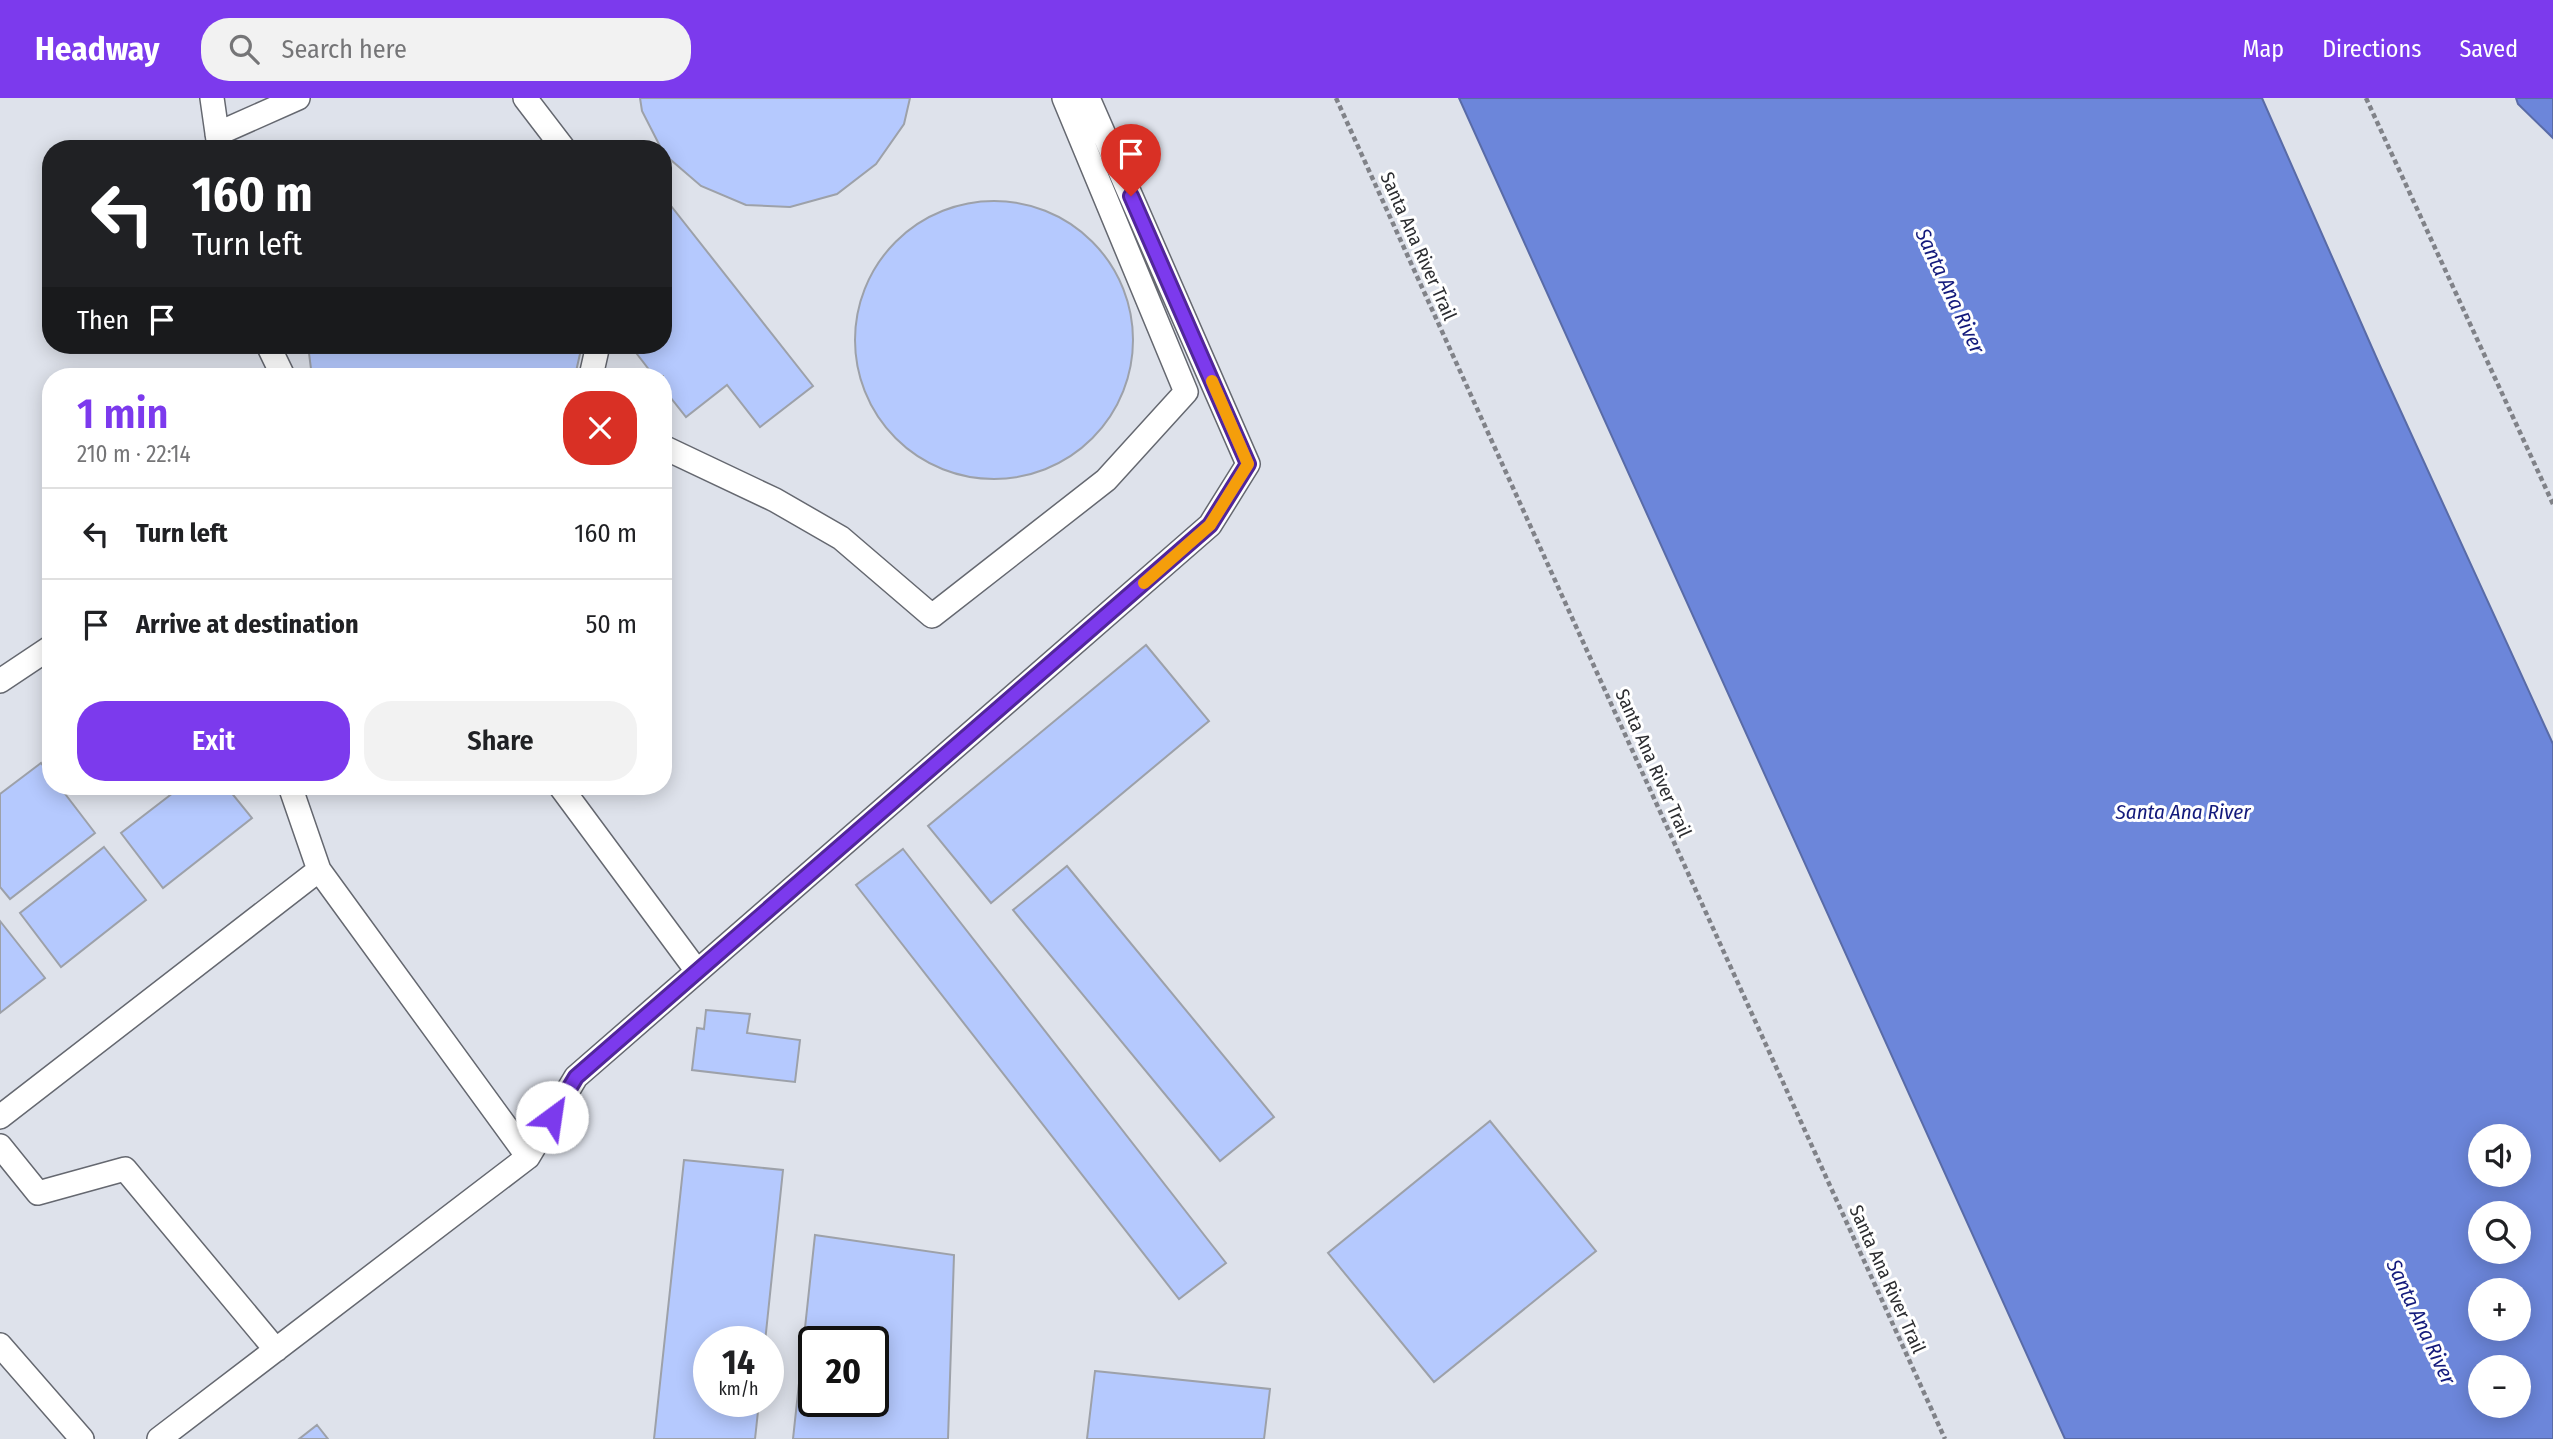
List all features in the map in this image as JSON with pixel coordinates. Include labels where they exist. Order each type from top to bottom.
[{"type":"lane","points":[[212,98],[219,140]]},
{"type":"lane","points":[[223,140],[298,98]]},
{"type":"lane","points":[[525,98],[557,140]]},
{"type":"lane","points":[[672,451],[775,500],[841,538],[932,616],[1106,480],[1186,392],[1064,98]]},
{"type":"lane","points":[[159,1439],[528,1157],[576,1077],[1210,525],[1248,464],[1088,98]]},
{"type":"lane","points":[[0,681],[42,653]]},
{"type":"lane","points":[[293,795],[319,870],[528,1157]]},
{"type":"lane","points":[[567,795],[697,971]]},
{"type":"lane","points":[[0,1117],[319,870]]},
{"type":"lane","points":[[0,1146],[38,1193],[125,1169],[276,1350]]},
{"type":"lane","points":[[0,1345],[82,1439]]},
{"type":"path","name":"Santa Ana River Trail","points":[[1336,98],[1945,1439]]},
{"type":"path","points":[[2366,98],[2553,504]]},
{"type":"water","name":"Santa Ana River","points":[[1459,98],[2262,98],[2381,368],[2553,744],[2553,1439],[2065,1439]]},
{"type":"water","points":[[2516,98],[2553,98],[2553,138],[2518,104]]},
{"type":"building","points":[[640,98],[910,98],[904,124],[876,164],[837,194],[790,207],[746,205],[701,186],[672,161],[672,140],[657,140],[642,111]]},
{"type":"building","points":[[1008,201],[1060,217],[1093,241],[1110,263],[1123,287],[1131,313],[1131,367],[1123,393],[1110,417],[1093,439],[1071,456],[1047,469],[1008,479],[980,479],[928,463],[895,439],[886,428],[871,406],[857,367],[855,326],[871,274],[895,241],[906,232],[928,217],[967,203]]},
{"type":"building","points":[[672,207],[813,386],[760,427],[727,385],[686,417],[672,399],[672,368],[648,368],[637,354],[672,354]]},
{"type":"building","points":[[309,354],[580,354],[577,368],[311,368]]},
{"type":"building","points":[[1146,645],[1209,721],[991,903],[928,826]]},
{"type":"building","points":[[41,763],[42,795],[66,795],[95,833],[10,899],[0,887],[0,794]]},
{"type":"building","points":[[170,795],[233,795],[252,818],[163,888],[121,833]]},
{"type":"building","points":[[104,847],[146,900],[61,967],[20,913]]},
{"type":"building","points":[[903,849],[1226,1263],[1179,1299],[856,885]]},
{"type":"building","points":[[1067,866],[1274,1117],[1220,1161],[1013,910]]},
{"type":"building","points":[[0,921],[45,978],[0,1013]]},
{"type":"building","points":[[706,1010],[750,1014],[747,1033],[800,1040],[795,1082],[692,1070],[697,1028],[704,1029]]},
{"type":"building","points":[[1490,1121],[1596,1251],[1434,1382],[1328,1253]]},
{"type":"building","points":[[684,1160],[783,1170],[767,1326],[693,1326],[693,1417],[757,1417],[755,1439],[654,1439]]},
{"type":"building","points":[[815,1235],[954,1255],[948,1439],[793,1439],[798,1393],[798,1417],[889,1417],[889,1326],[805,1326]]},
{"type":"building","points":[[1095,1371],[1270,1389],[1264,1439],[1087,1439]]},
{"type":"building","points":[[317,1425],[328,1439],[299,1439]]},
{"type":"slow traffic","points":[[1144,583],[1210,525],[1248,464],[1212,381]]},
{"type":"route","points":[[552,1117],[576,1077],[1210,525],[1248,464],[1131,196]]}]
